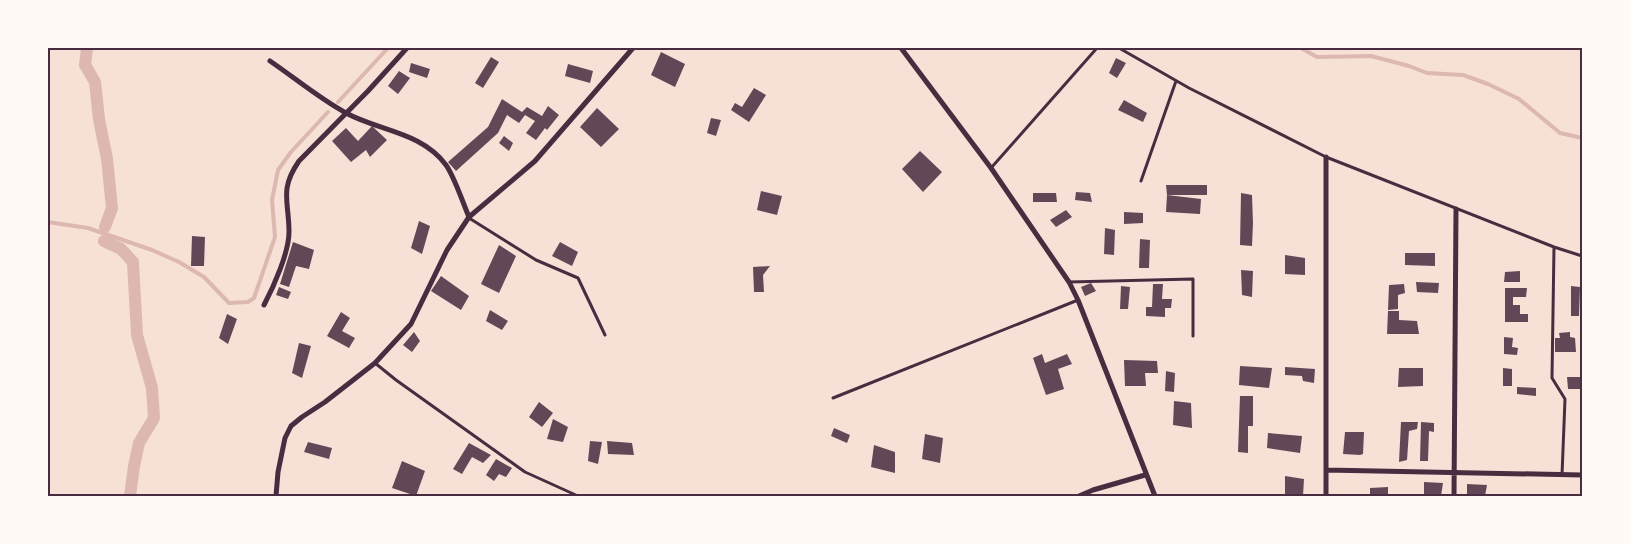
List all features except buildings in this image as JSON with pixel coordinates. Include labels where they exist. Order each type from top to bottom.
[{"type":"street","points":[[264,305],[274,285],[289,233],[286,198],[292,172],[299,161],[368,91],[407,48]]},
{"type":"street","points":[[276,496],[284,438],[292,426],[375,364],[411,324],[447,250],[469,217],[535,161],[633,48]]},
{"type":"street","points":[[902,48],[991,168],[1069,282],[1078,300],[1145,475],[1155,496]]},
{"type":"street","points":[[270,61],[345,113],[367,124],[416,139],[431,149],[446,165],[469,217]]},
{"type":"street","points":[[1326,157],[1326,496]]},
{"type":"street","points":[[1454,496],[1456,209]]},
{"type":"street","points":[[1326,470],[1582,475]]},
{"type":"street","points":[[1078,496],[1145,475]]},
{"type":"lane","points":[[991,168],[1097,48]]},
{"type":"lane","points":[[1119,48],[1176,80],[1326,157],[1554,247],[1582,256]]},
{"type":"lane","points":[[1141,181],[1176,80]]},
{"type":"lane","points":[[469,217],[536,260],[578,278],[605,335]]},
{"type":"lane","points":[[1554,247],[1552,378],[1565,399],[1562,475]]},
{"type":"lane","points":[[1069,282],[1193,279],[1193,336]]},
{"type":"lane","points":[[833,398],[1078,300]]},
{"type":"lane","points":[[375,364],[525,472],[578,496]]},
{"type":"waterway","points":[[87,48],[85,65],[95,82],[99,119],[107,159],[112,208],[105,227]]},
{"type":"waterway","points":[[338,102],[388,48]]},
{"type":"waterway","points":[[1301,48],[1317,57],[1371,56],[1427,73],[1463,75],[1488,84],[1519,99],[1560,133],[1582,138]]},
{"type":"waterway","points":[[48,222],[88,228],[152,250],[179,262],[204,277],[229,303],[248,302],[254,298],[275,237],[272,200],[278,170],[291,152],[328,112]]},
{"type":"waterway","points":[[104,241],[121,249],[133,262],[137,335],[152,388],[154,418],[139,443],[130,496]]}]
